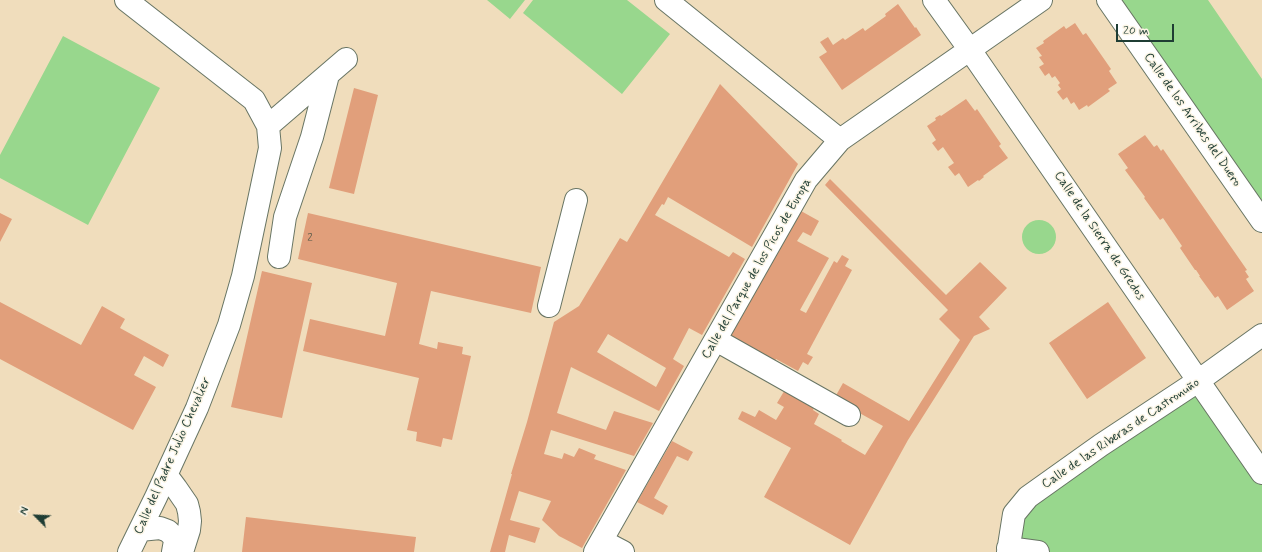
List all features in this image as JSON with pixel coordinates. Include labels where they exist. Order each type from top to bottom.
[{"type":"street","name":"Calle del Padre Julio Chevalier","points":[[126,0],[254,100],[268,126],[270,148],[243,276],[229,325],[197,408],[167,476],[128,552]]},
{"type":"street","points":[[666,0],[840,140]]},
{"type":"street","name":"Calle de la Sierra de Gredos","points":[[934,0],[1262,473]]},
{"type":"street","name":"Calle del Parque de los Picos de Europa","points":[[598,546],[806,180],[840,140],[1041,0]]},
{"type":"street","name":"Calle de los Arribes del Duero","points":[[1108,0],[1262,221]]},
{"type":"street","points":[[268,126],[346,59]]},
{"type":"street","points":[[279,257],[285,217],[312,137],[328,75]]},
{"type":"street","points":[[549,306],[576,200]]},
{"type":"street","name":"Calle de las Riberas de Castronuño","points":[[1008,550],[1014,514],[1028,497],[1198,381],[1262,335]]},
{"type":"street","points":[[716,340],[849,415]]},
{"type":"street","points":[[167,476],[187,504],[189,512],[190,521],[180,548]]},
{"type":"street","points":[[152,506],[160,504],[167,505],[175,510],[183,520],[185,528],[180,548]]},
{"type":"street","points":[[140,530],[160,528],[168,531],[173,536],[180,548]]},
{"type":"street","points":[[598,546],[623,552]]},
{"type":"street","points":[[1008,550],[1038,552]]},
{"type":"green space","points":[[487,0],[525,0],[510,19]]},
{"type":"green space","points":[[533,0],[627,0],[670,34],[622,94],[523,13]]},
{"type":"green space","points":[[1108,0],[1208,0],[1262,79],[1262,221]]},
{"type":"green space","points":[[63,36],[160,88],[88,225],[0,178],[0,155]]},
{"type":"green space","points":[[1036,220],[1042,220],[1046,221],[1053,227],[1056,237],[1055,244],[1049,251],[1042,254],[1036,254],[1032,253],[1025,247],[1022,240],[1022,234],[1023,230],[1029,223]]},
{"type":"green space","points":[[1198,381],[1262,473],[1262,552],[1038,552],[1008,548],[1014,514]]},
{"type":"building","points":[[898,4],[921,35],[842,90],[819,57],[827,52],[820,42],[828,37],[833,45],[843,38],[845,40],[863,28],[865,31],[886,16],[885,14]]},
{"type":"building","points":[[1075,23],[1083,35],[1086,33],[1111,69],[1109,71],[1117,83],[1108,89],[1110,91],[1088,107],[1087,105],[1079,110],[1074,102],[1071,104],[1067,97],[1063,100],[1057,92],[1061,89],[1058,85],[1060,83],[1055,76],[1052,78],[1049,73],[1045,76],[1039,67],[1044,64],[1039,57],[1042,56],[1036,48],[1064,26],[1066,29]]},
{"type":"building","points":[[720,84],[798,164],[752,247],[668,197],[664,205],[662,204],[655,215],[729,257],[733,252],[745,259],[702,335],[689,328],[673,359],[684,366],[659,411],[571,367],[557,413],[606,430],[614,411],[653,423],[634,456],[551,430],[544,454],[562,459],[564,453],[574,457],[579,448],[596,455],[594,459],[626,470],[582,548],[559,536],[542,520],[551,501],[519,491],[510,520],[540,528],[535,543],[509,535],[505,552],[490,552],[554,322],[579,306],[620,238],[627,242]],"holes":[[[608,334],[666,368],[656,387],[597,352]]]},
{"type":"building","points":[[354,88],[378,95],[354,194],[329,188]]},
{"type":"building","points":[[966,99],[975,111],[977,109],[1001,144],[999,146],[1008,158],[983,176],[984,177],[979,181],[978,180],[968,187],[959,173],[955,176],[948,167],[954,163],[943,147],[938,151],[932,143],[936,140],[927,126],[936,120],[935,118],[940,115],[941,116]]},
{"type":"building","points":[[1145,135],[1154,147],[1157,145],[1161,151],[1163,149],[1247,270],[1245,271],[1249,277],[1246,279],[1254,291],[1227,310],[1218,296],[1215,298],[1180,248],[1182,246],[1163,218],[1160,220],[1125,170],[1128,168],[1118,154]]},
{"type":"building","points":[[830,179],[946,295],[980,262],[1007,288],[979,317],[990,329],[974,336],[908,440],[850,545],[764,497],[791,448],[738,419],[742,411],[755,417],[759,410],[776,420],[784,407],[777,403],[786,388],[815,405],[813,410],[819,414],[814,424],[865,455],[883,426],[834,399],[843,383],[909,421],[960,340],[939,319],[948,310],[825,185]]},
{"type":"building","points":[[801,211],[819,221],[811,236],[803,232],[797,241],[829,258],[800,310],[806,313],[834,261],[837,263],[842,255],[849,259],[845,266],[852,270],[807,354],[813,357],[808,365],[803,362],[798,371],[776,359],[773,364],[729,339],[793,220]]},
{"type":"building","points":[[0,213],[12,219],[0,242]]},
{"type":"building","points":[[308,213],[541,267],[531,313],[431,291],[419,344],[437,349],[438,342],[463,347],[462,354],[471,356],[452,440],[443,438],[441,447],[416,441],[417,432],[407,430],[419,378],[303,351],[310,319],[385,336],[397,283],[298,259]]},
{"type":"building","points":[[262,271],[312,283],[282,418],[231,407]]},
{"type":"building","points":[[0,302],[81,345],[102,306],[125,319],[120,328],[169,355],[163,367],[144,356],[134,375],[156,387],[133,430],[0,359]]},
{"type":"building","points":[[1108,302],[1146,358],[1087,399],[1049,343]]},
{"type":"building","points":[[672,441],[693,452],[688,461],[677,456],[654,498],[668,506],[663,515],[637,502]]},
{"type":"building","points":[[246,517],[416,537],[414,552],[242,552]]}]
